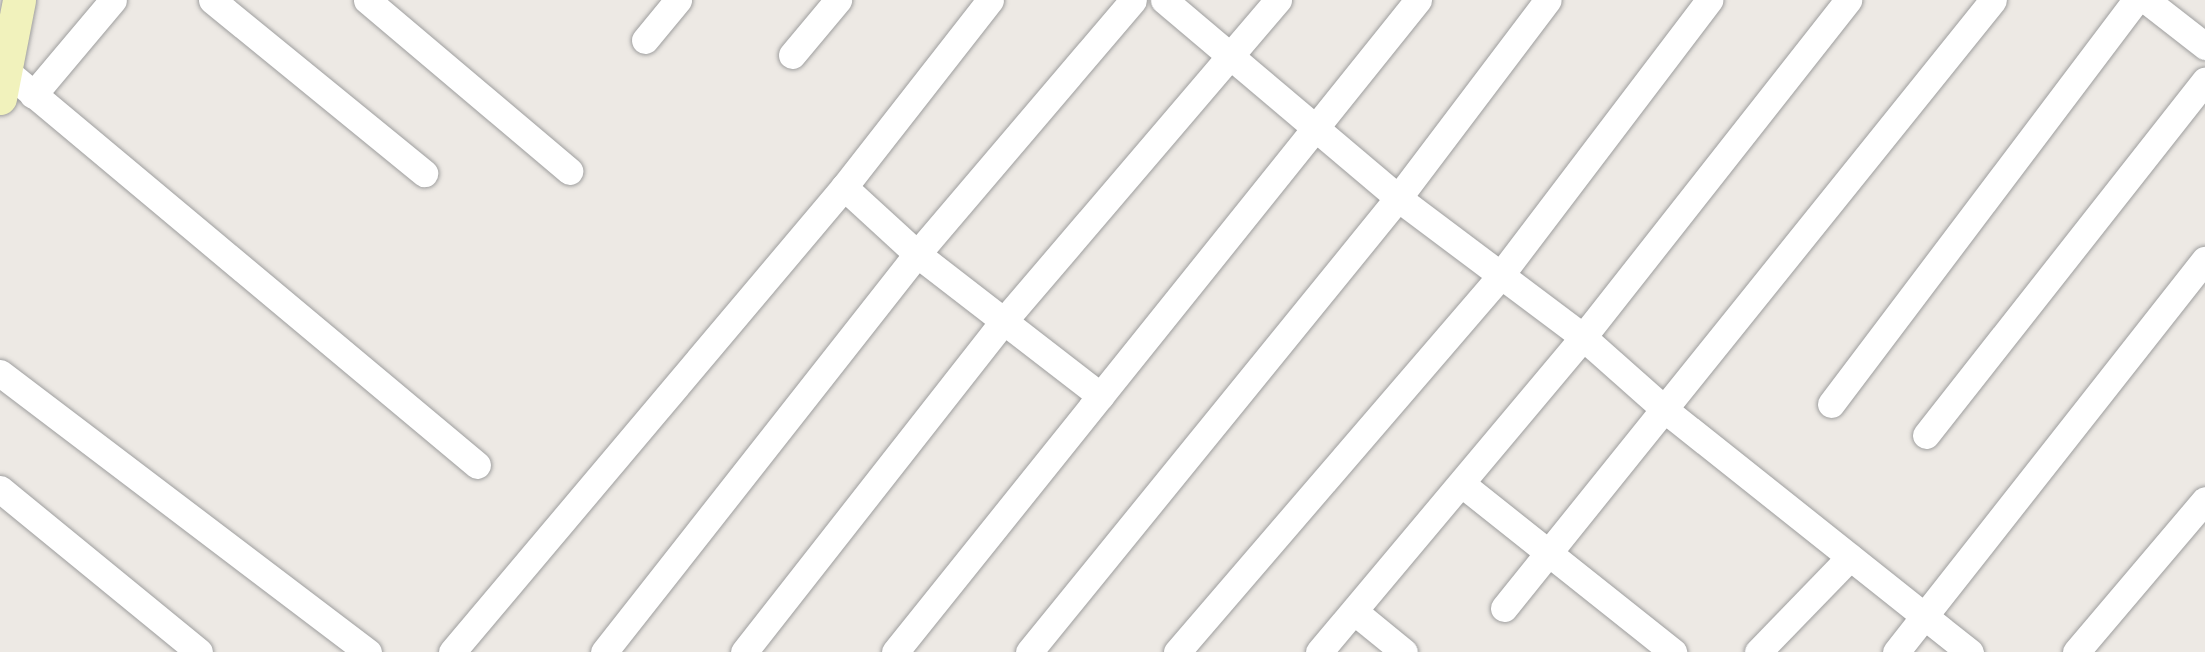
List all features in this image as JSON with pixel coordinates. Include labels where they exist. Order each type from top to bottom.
[{"type":"street","points":[[19,0],[3,85],[33,95],[477,465]]},
{"type":"street","points":[[33,95],[113,0]]},
{"type":"street","points":[[212,0],[424,173]]},
{"type":"street","points":[[367,0],[569,171]]},
{"type":"street","points":[[645,40],[678,0]]},
{"type":"street","points":[[792,55],[838,0]]},
{"type":"street","points":[[452,652],[844,187],[990,0]]},
{"type":"street","points":[[604,652],[917,254],[1133,0]]},
{"type":"street","points":[[1164,0],[1398,198],[1499,277],[1583,337],[1664,409],[1970,652]]},
{"type":"street","points":[[744,652],[1002,323],[1232,58],[1278,0]]},
{"type":"street","points":[[895,652],[1418,0]]},
{"type":"street","points":[[1029,652],[1398,198],[1548,0]]},
{"type":"street","points":[[1177,652],[1499,277],[1709,0]]},
{"type":"street","points":[[1319,652],[1355,612],[1583,337],[1848,0]]},
{"type":"street","points":[[1504,608],[1993,0]]},
{"type":"street","points":[[1831,404],[2136,0]]},
{"type":"street","points":[[2146,0],[2205,46]]},
{"type":"street","points":[[1926,435],[2205,81]]},
{"type":"street","points":[[844,187],[917,254],[1002,323],[1101,396]]},
{"type":"street","points":[[1896,652],[2205,260]]},
{"type":"street","points":[[0,372],[368,652]]},
{"type":"street","points":[[1462,484],[1673,652]]},
{"type":"street","points":[[0,489],[199,652]]},
{"type":"street","points":[[2076,652],[2205,500]]},
{"type":"street","points":[[1758,652],[1850,557]]},
{"type":"street","points":[[1355,612],[1404,652]]}]
